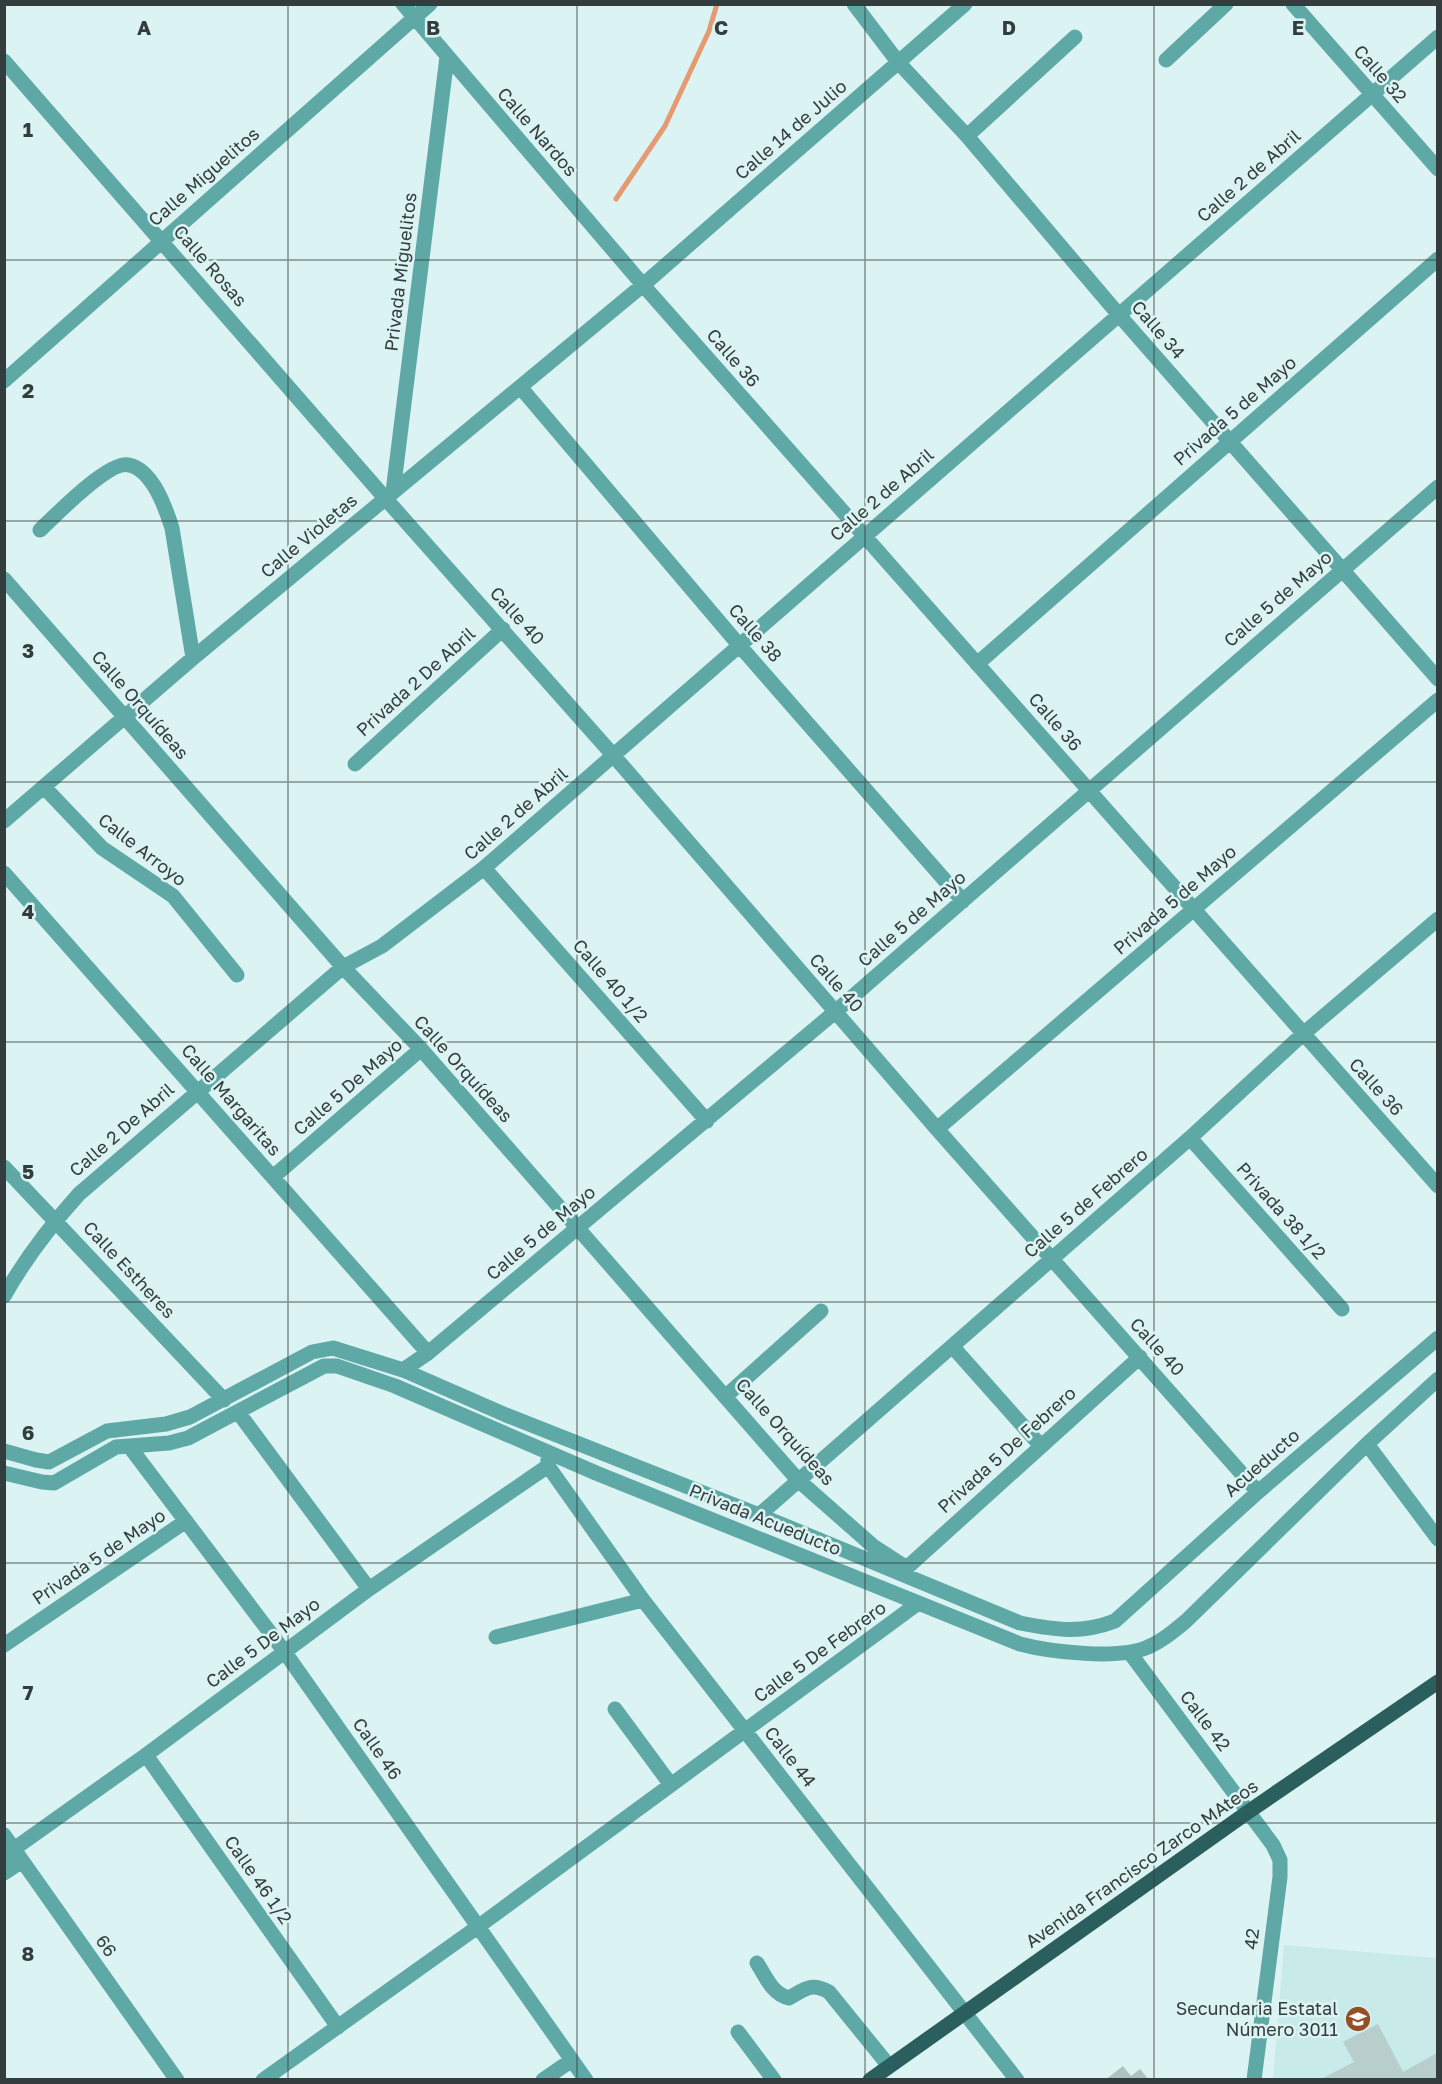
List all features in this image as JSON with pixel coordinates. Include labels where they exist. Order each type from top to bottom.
[{"type":"main road","name":"Avenida Francisco Zarco MAteos","points":[[870,2079],[1248,1812],[1434,1687]]},
{"type":"street","name":"Calle Nardos","points":[[403,4],[643,285]]},
{"type":"street","name":"Calle Miguelitos","points":[[4,381],[430,4]]},
{"type":"street","name":"Calle 34","points":[[854,4],[898,62],[967,136],[1119,315],[1437,679]]},
{"type":"street","name":"Calle 14 de Julio","points":[[643,285],[965,4]]},
{"type":"street","points":[[1166,60],[1226,4]]},
{"type":"street","name":"Calle 32","points":[[1293,4],[1437,169]]},
{"type":"street","points":[[967,136],[1075,37]]},
{"type":"street","name":"Calle 2 de Abril","points":[[343,967],[382,946],[484,868],[1437,38]]},
{"type":"street","name":"Privada Miguelitos","points":[[389,495],[447,57]]},
{"type":"street","name":"Calle Rosas","points":[[4,61],[389,495]]},
{"type":"street","name":"Privada 5 de Mayo","points":[[977,664],[1437,259]]},
{"type":"street","name":"Calle Violetas","points":[[4,821],[193,658],[643,285]]},
{"type":"street","name":"Calle 36","points":[[643,285],[1437,1186]]},
{"type":"street","name":"Calle 38","points":[[521,388],[739,645],[963,901]]},
{"type":"street","points":[[40,530],[103,474],[117,466],[130,465],[140,471],[156,487],[172,528],[193,658]]},
{"type":"street","name":"Calle 5 de Mayo","points":[[403,1370],[428,1353],[836,1012],[1437,487]]},
{"type":"street","name":"Calle 40","points":[[389,495],[937,1129],[1258,1492]]},
{"type":"street","name":"Calle Orquídeas","points":[[4,579],[343,967],[421,1049],[798,1480],[904,1570]]},
{"type":"street","name":"Privada 2 De Abril","points":[[355,764],[503,629]]},
{"type":"street","name":"Privada 5 de Mayo","points":[[937,1129],[1437,700]]},
{"type":"street","name":"Calle Arroyo","points":[[44,787],[102,849],[172,896],[237,975]]},
{"type":"street","name":"Calle 40 1/2","points":[[484,868],[707,1120]]},
{"type":"street","name":"Calle Margaritas","points":[[4,873],[428,1353]]},
{"type":"street","name":"Calle 5 de Febrero","points":[[759,1515],[1191,1138],[1437,919]]},
{"type":"street","name":"Calle 2 De Abril","points":[[4,1296],[55,1220],[79,1194],[343,967]]},
{"type":"street","name":"Calle 5 De Mayo","points":[[273,1177],[421,1049]]},
{"type":"street","name":"Privada 38 1/2","points":[[1191,1138],[1342,1309]]},
{"type":"street","name":"Calle Estheres","points":[[4,1167],[224,1400]]},
{"type":"street","points":[[726,1396],[821,1311]]},
{"type":"street","name":"Acueducto","points":[[1115,1621],[1258,1492],[1437,1338]]},
{"type":"street","points":[[952,1346],[1041,1446]]},
{"type":"street","name":"Privada Acueducto","points":[[4,1451],[36,1460],[49,1461],[107,1431],[166,1424],[190,1417],[312,1352],[322,1348],[333,1348],[403,1370],[506,1415],[825,1542],[904,1570],[1020,1623],[1077,1631],[1115,1621]]},
{"type":"street","name":"Privada 5 De Febrero","points":[[904,1570],[1140,1356]]},
{"type":"street","name":"Privada Acueducto","points":[[4,1473],[54,1483],[116,1447],[169,1443],[188,1438],[324,1366],[337,1366],[395,1386],[548,1459],[596,1473],[1020,1644],[1063,1652],[1130,1653]]},
{"type":"street","points":[[1130,1653],[1148,1647],[1186,1621],[1437,1379]]},
{"type":"street","points":[[238,1412],[369,1589]]},
{"type":"street","points":[[1367,1444],[1437,1539]]},
{"type":"street","name":"Calle 46","points":[[129,1446],[284,1651],[586,2079]]},
{"type":"street","name":"Calle 5 De Mayo","points":[[4,1873],[14,1855],[284,1651],[548,1459]]},
{"type":"street","name":"Calle 44","points":[[548,1459],[643,1600],[1017,2079]]},
{"type":"street","name":"Privada 5 de Mayo","points":[[4,1645],[186,1521]]},
{"type":"street","points":[[818,1561],[825,1542]]},
{"type":"street","points":[[496,1637],[643,1600]]},
{"type":"street","name":"Calle 5 De Febrero","points":[[263,2079],[479,1926],[918,1604]]},
{"type":"street","name":"Calle 42","points":[[1130,1653],[1248,1812]]},
{"type":"street","points":[[615,1709],[671,1785]]},
{"type":"street","name":"Calle 46 1/2","points":[[146,1755],[338,2028]]},
{"type":"street","name":"42","points":[[1248,1812],[1273,1845],[1280,1860],[1280,1877],[1254,2079]]},
{"type":"street","name":"66","points":[[4,1835],[14,1855],[177,2079]]},
{"type":"street","points":[[757,1963],[773,1989],[781,1996],[789,1998],[807,1987],[820,1987],[829,1992],[889,2066]]},
{"type":"street","points":[[738,2032],[774,2079]]},
{"type":"street","points":[[543,2079],[572,2060]]},
{"type":"shaded area","name":"Secundaria Estatal Número 3011","points":[[1284,1945],[1437,1958],[1437,2079],[1273,2080]]},
{"type":"building","name":"Secundaria Estatal Número 3011","points":[[1378,2024],[1403,2072],[1437,2053],[1437,2079],[1321,2079],[1354,2062],[1343,2042]]},
{"type":"waterway","points":[[616,199],[665,126],[709,31],[717,4]]},
{"type":"place","name":"Secundaria Estatal Número 3011","points":[[1358,2019]]}]
